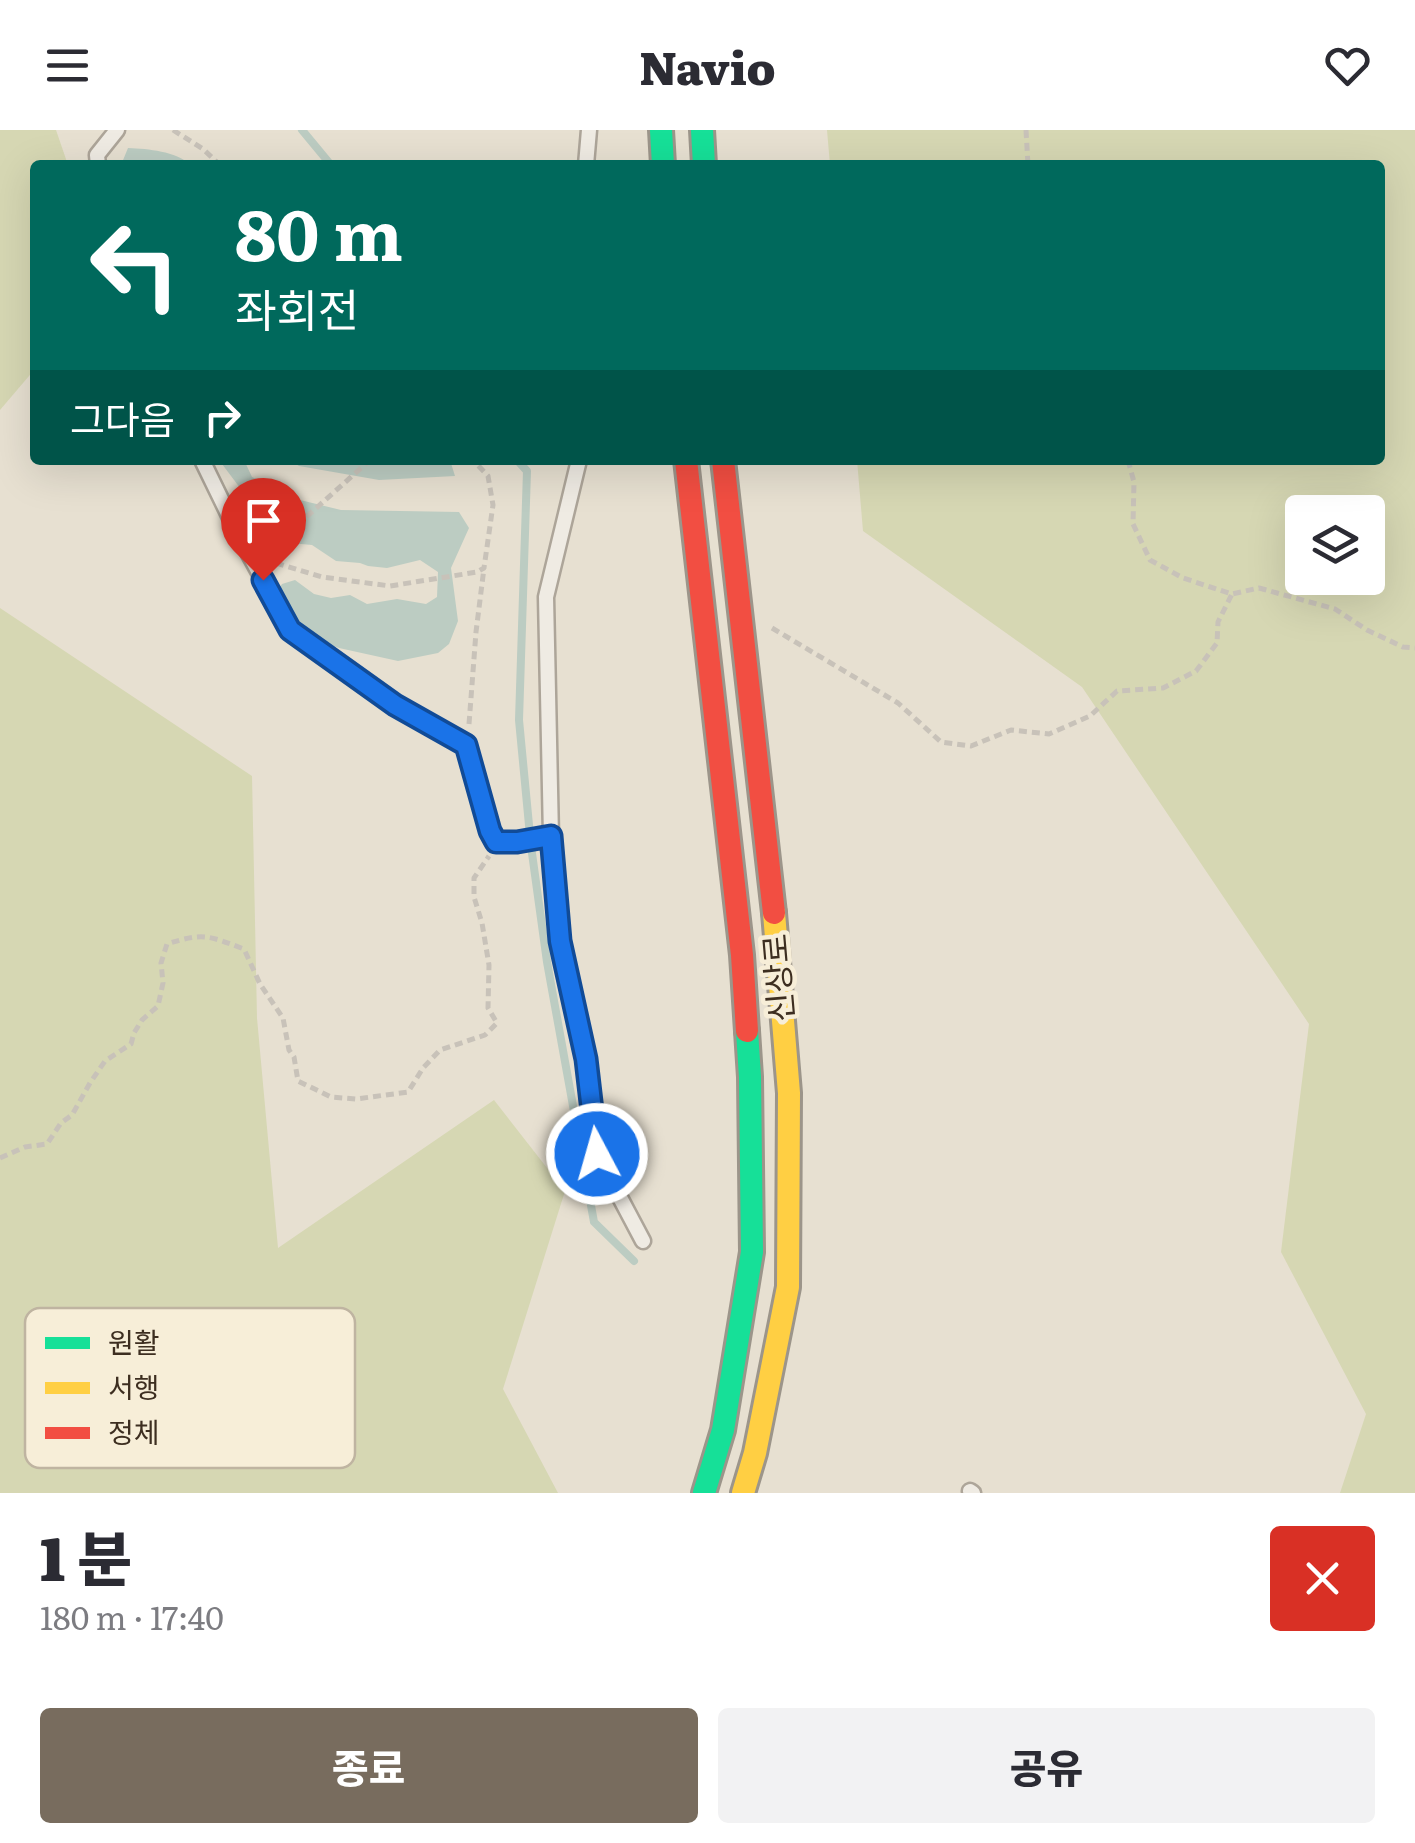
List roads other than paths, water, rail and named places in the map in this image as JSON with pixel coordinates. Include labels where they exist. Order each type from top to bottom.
[{"type":"street","points":[[660,130],[663,160]]},
{"type":"street","points":[[702,130],[704,160]]},
{"type":"street","name":"신상로","points":[[687,465],[742,955],[750,1077],[752,1252],[723,1430],[704,1493]]},
{"type":"street","name":"신상로","points":[[724,465],[780,970],[789,1094],[788,1287],[755,1453],[743,1493]]},
{"type":"lane","points":[[97,160],[96,155],[117,130]]},
{"type":"lane","points":[[586,160],[589,130]]},
{"type":"lane","points":[[205,465],[290,630],[395,705],[466,745],[496,842],[551,836]]},
{"type":"lane","points":[[578,465],[546,597],[551,836],[560,941],[586,1059],[597,1154],[643,1241]]},
{"type":"waterway","points":[[302,130],[327,160]]},
{"type":"waterway","points":[[522,465],[527,471],[519,720],[547,962],[594,1222],[634,1261]]}]
